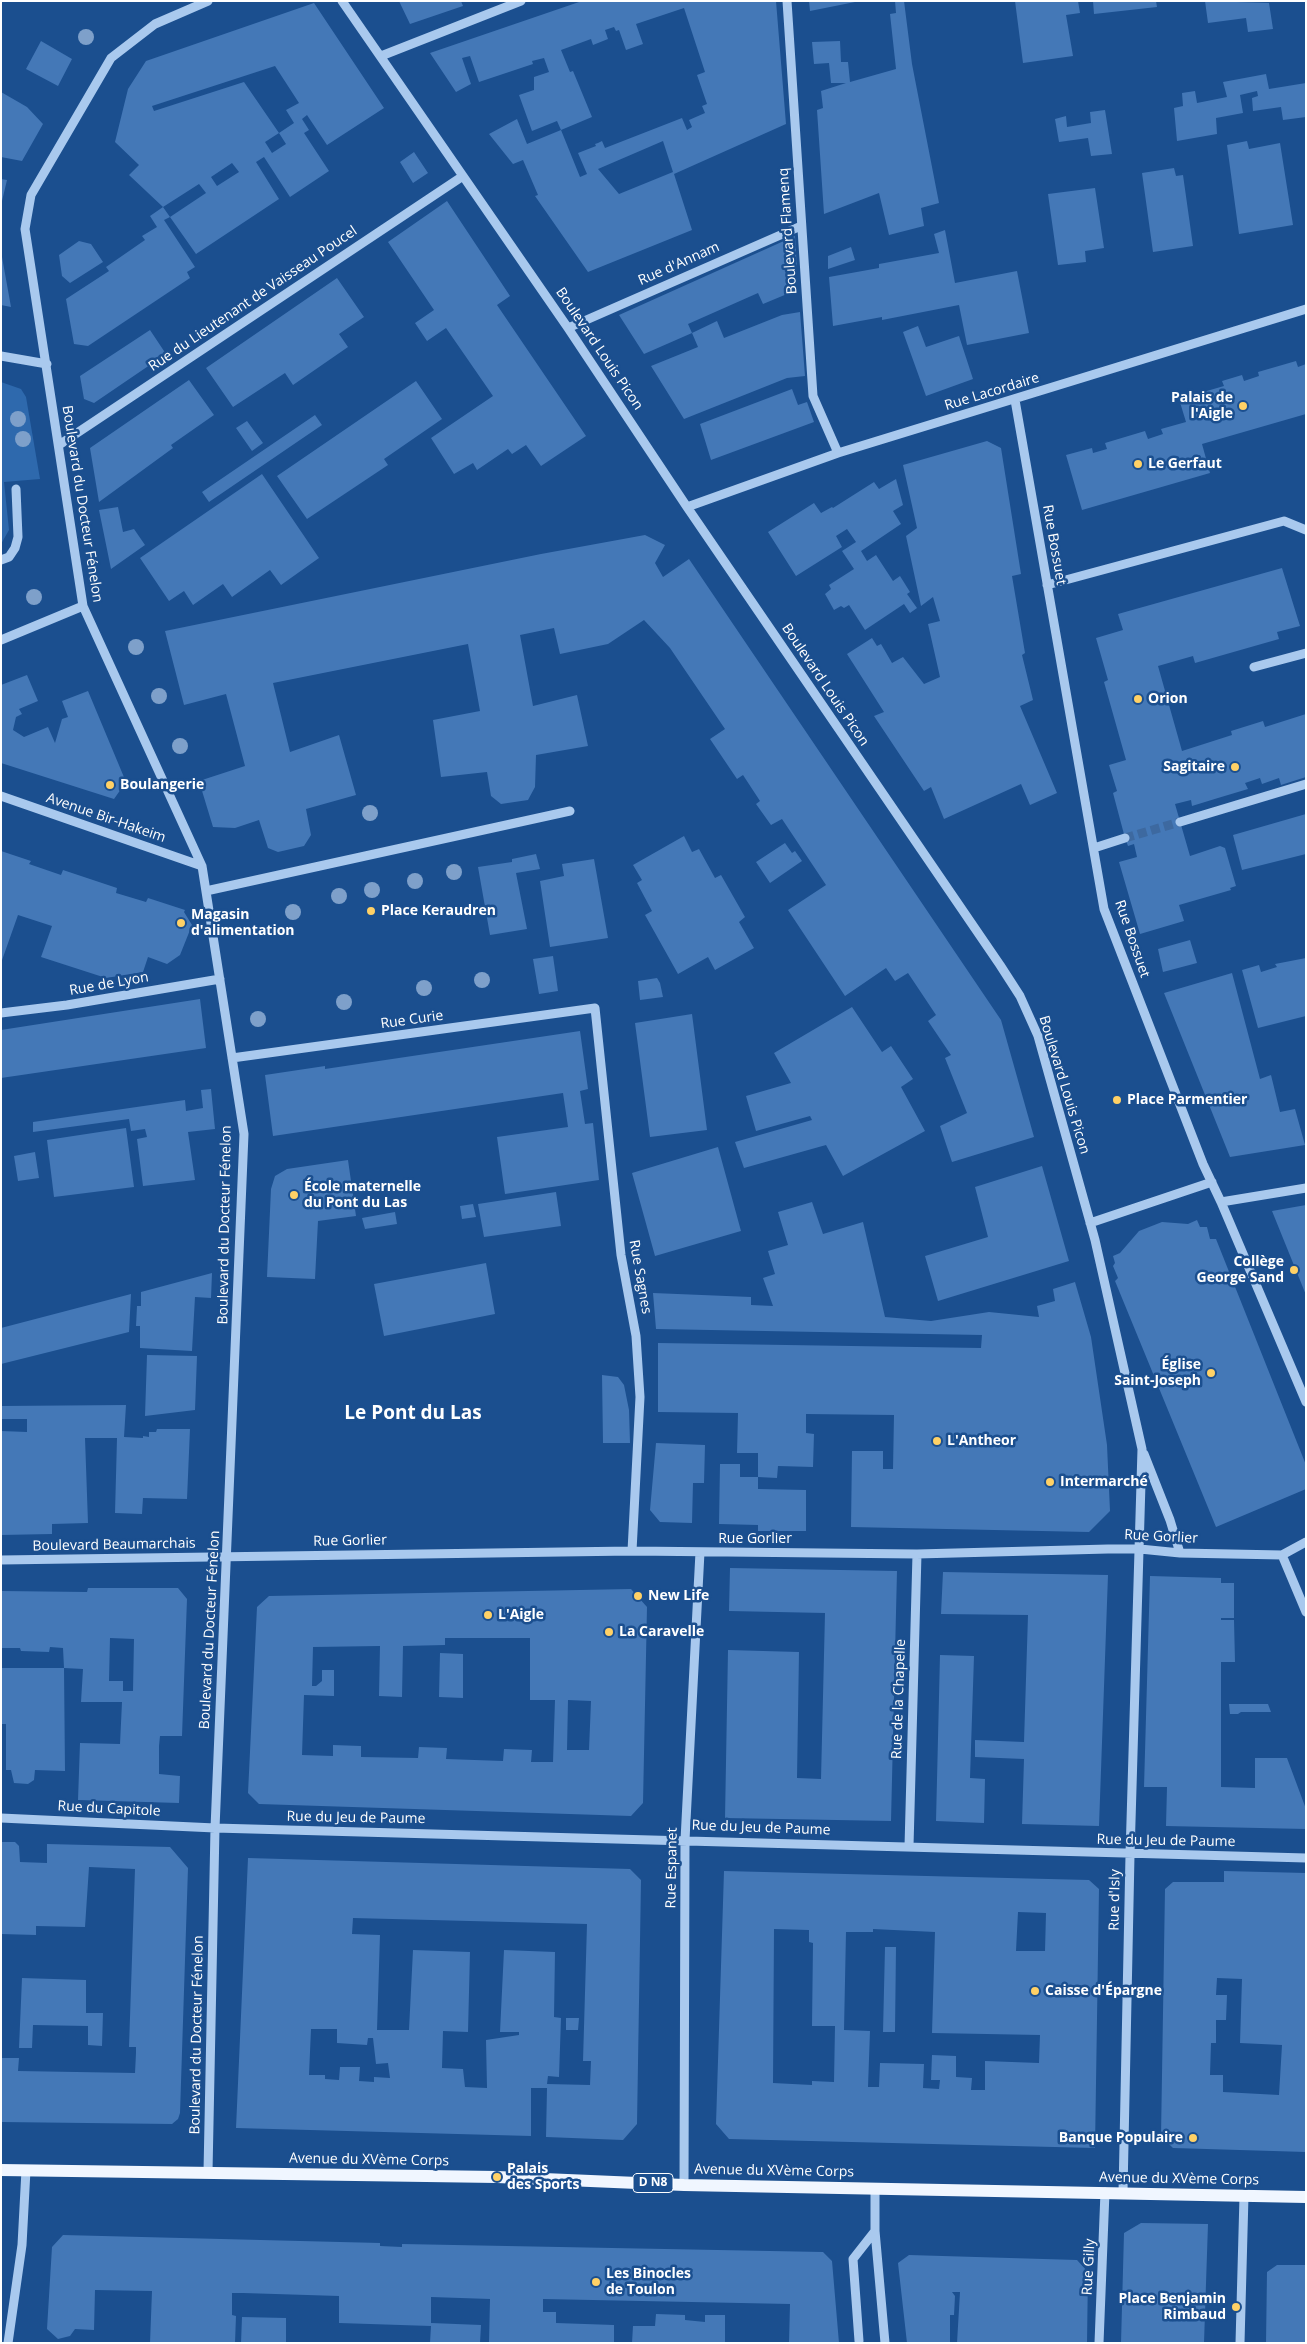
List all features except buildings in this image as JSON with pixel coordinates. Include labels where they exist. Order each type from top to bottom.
[{"type":"main road","name":"Avenue du XVème Corps","points":[[1,2170],[497,2177],[684,2185],[1306,2197]]},
{"type":"street","name":"Boulevard du Docteur Fénelon","points":[[208,1],[155,24],[111,58],[31,195],[25,229],[83,606],[202,866],[244,1134],[215,1828],[208,2172]]},
{"type":"street","name":"Boulevard Louis Picon","points":[[342,1],[568,328],[687,507],[1020,996],[1038,1036],[1090,1222],[1142,1450],[1170,1520],[1180,1553]]},
{"type":"street","points":[[381,56],[521,1]]},
{"type":"street","name":"Boulevard Flamenq","points":[[786,1],[813,396],[838,454]]},
{"type":"street","name":"Rue du Lieutenant de Vaisseau Poucel","points":[[59,446],[463,176]]},
{"type":"street","name":"Rue d'Annam","points":[[568,328],[801,226]]},
{"type":"street","name":"Rue Lacordaire","points":[[687,507],[838,454],[1306,309]]},
{"type":"street","points":[[1,356],[46,364]]},
{"type":"street","name":"Rue Bossuet","points":[[1014,400],[1104,909],[1212,1182],[1306,1402]]},
{"type":"street","points":[[1,560],[9,557],[15,548],[18,537],[16,489]]},
{"type":"street","points":[[1047,585],[1284,521],[1306,530]]},
{"type":"street","points":[[1,640],[83,606]]},
{"type":"street","points":[[1254,668],[1306,654]]},
{"type":"street","points":[[1180,822],[1306,784]]},
{"type":"street","name":"Avenue Bir-Hakeim","points":[[1,796],[202,866]]},
{"type":"street","points":[[206,891],[570,811]]},
{"type":"street","points":[[1094,848],[1125,838]]},
{"type":"street","name":"Rue de Lyon","points":[[1,1013],[67,1005],[220,979]]},
{"type":"street","name":"Rue Curie","points":[[232,1058],[595,1008]]},
{"type":"street","name":"Rue Sagnes","points":[[595,1008],[621,1255],[637,1345],[640,1397],[632,1551]]},
{"type":"street","points":[[1090,1222],[1212,1182]]},
{"type":"street","points":[[1221,1202],[1306,1188]]},
{"type":"street","name":"Boulevard Louis Picon","points":[[1140,1549],[1142,1450]]},
{"type":"street","points":[[1306,1542],[1282,1555],[1306,1612]]},
{"type":"street","name":"Rue Gorlier","points":[[227,1557],[632,1551],[917,1554],[1140,1549],[1180,1553],[1282,1555]]},
{"type":"street","name":"Rue d'Isly","points":[[1123,2192],[1130,1855],[1140,1549]]},
{"type":"street","name":"Rue Espanet","points":[[684,2185],[685,1840],[700,1552]]},
{"type":"street","name":"Rue de la Chapelle","points":[[909,1846],[917,1554]]},
{"type":"street","name":"Boulevard Beaumarchais","points":[[1,1560],[227,1557]]},
{"type":"street","name":"Rue du Capitole","points":[[1,1818],[215,1828]]},
{"type":"street","name":"Rue du Jeu de Paume","points":[[215,1828],[909,1846],[1130,1855],[1306,1858]]},
{"type":"street","points":[[8,2343],[22,2245],[26,2170]]},
{"type":"street","points":[[875,2188],[875,2232],[885,2343]]},
{"type":"street","name":"Rue Gilly","points":[[1099,2343],[1105,2192]]},
{"type":"street","points":[[1240,2343],[1244,2196]]},
{"type":"street","points":[[859,2341],[853,2259],[875,2232]]},
{"type":"shaded area","points":[[1,382],[21,389],[26,397],[40,479],[4,482],[9,530],[1,544]]},
{"type":"tunnel","points":[[1125,838],[1180,822]]},
{"type":"place","name":"Palais de l'Aigle","points":[[1243,406]]},
{"type":"place","name":"Le Gerfaut","points":[[1138,464]]},
{"type":"place","name":"Orion","points":[[1138,699]]},
{"type":"place","name":"Sagitaire","points":[[1235,767]]},
{"type":"place","name":"Boulangerie","points":[[110,785]]},
{"type":"place","name":"Place Keraudren","points":[[371,911]]},
{"type":"place","name":"Magasin d'alimentation","points":[[181,923]]},
{"type":"place","name":"Place Parmentier","points":[[1117,1100]]},
{"type":"place","name":"École maternelle du Pont du Las","points":[[294,1195]]},
{"type":"place","name":"Collège George Sand","points":[[1294,1270]]},
{"type":"place","name":"Église Saint-Joseph","points":[[1211,1373]]},
{"type":"place","name":"L'Antheor","points":[[937,1441]]},
{"type":"place","name":"Intermarché","points":[[1050,1482]]},
{"type":"place","name":"New Life","points":[[638,1596]]},
{"type":"place","name":"L'Aigle","points":[[488,1615]]},
{"type":"place","name":"La Caravelle","points":[[609,1632]]},
{"type":"place","name":"Caisse d'Épargne","points":[[1035,1991]]},
{"type":"place","name":"Banque Populaire","points":[[1193,2138]]},
{"type":"place","name":"Palais des Sports","points":[[497,2177]]},
{"type":"place","name":"Les Binocles de Toulon","points":[[596,2282]]},
{"type":"place","name":"Place Benjamin Rimbaud","points":[[1236,2307]]},
{"type":"district","name":"Le Pont du Las","points":[[413,1414]]}]
